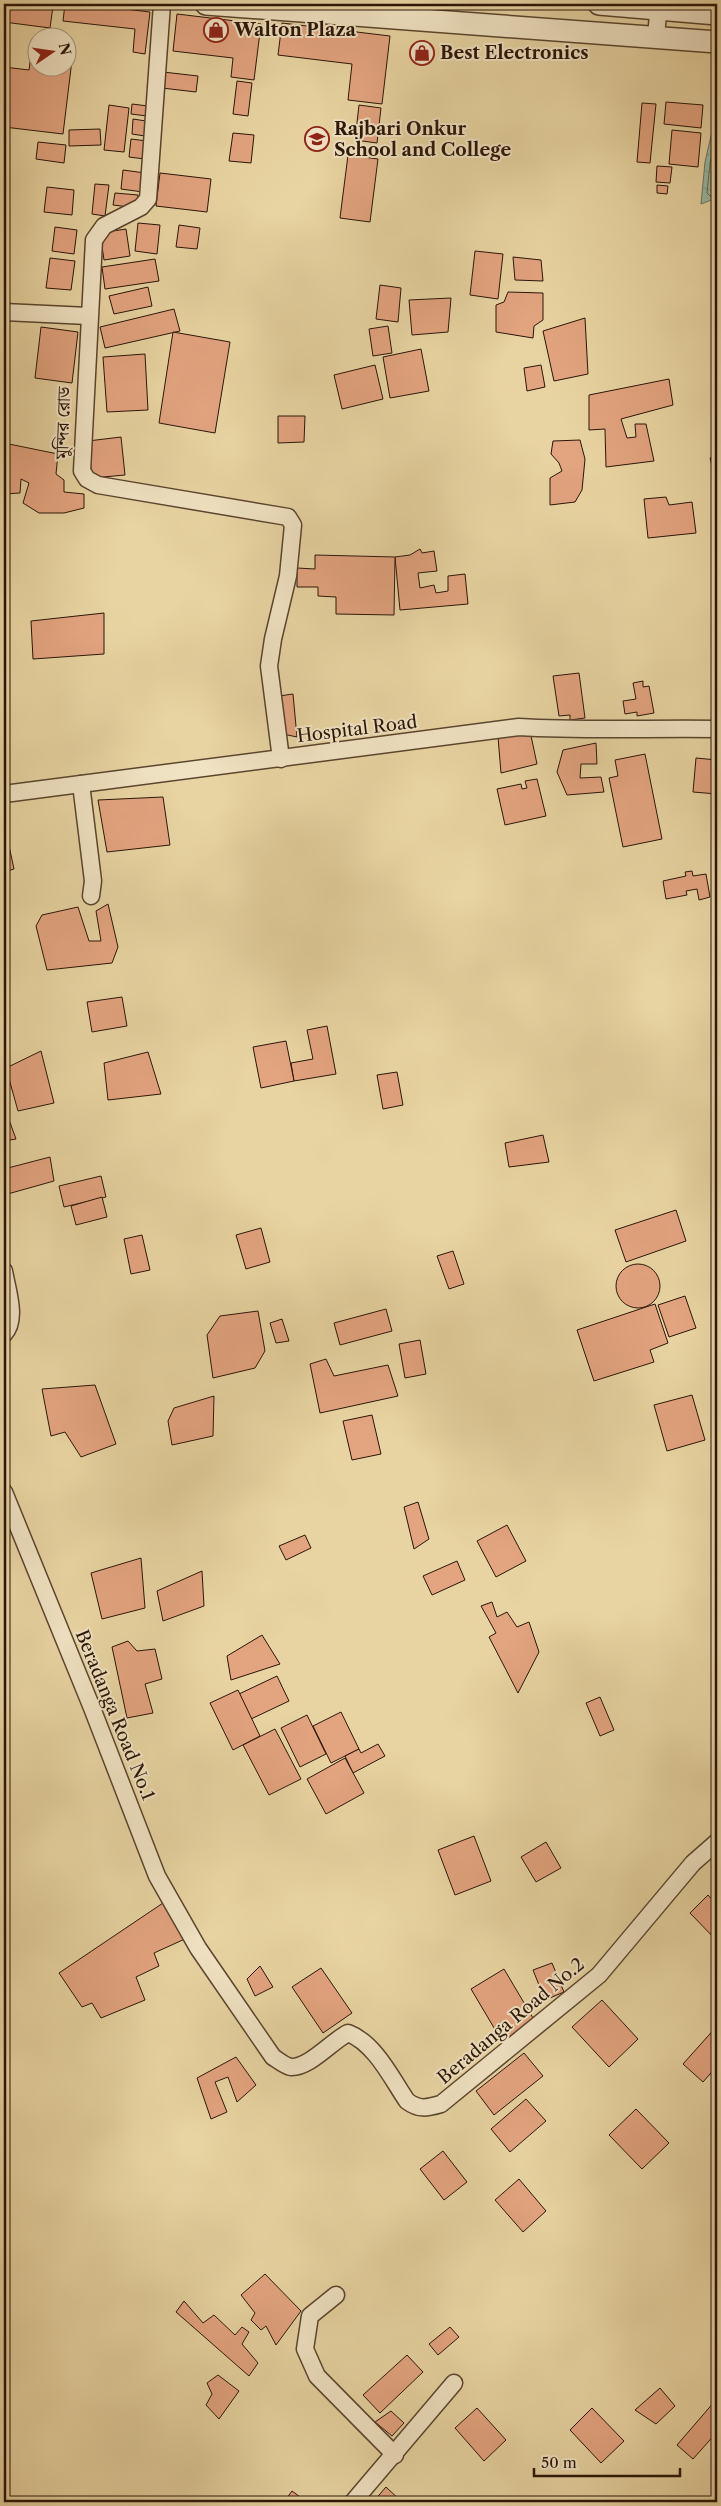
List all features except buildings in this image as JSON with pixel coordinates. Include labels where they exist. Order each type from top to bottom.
[{"type":"street","name":"মুন্দির রোড","points":[[162,4],[148,199],[141,207],[104,226],[94,240],[88,316],[81,453],[82,471],[87,479],[98,485],[288,517],[292,520],[288,576],[273,639],[269,666],[281,759]]},
{"type":"street","points":[[206,4],[328,8],[717,42]]},
{"type":"street","points":[[599,4],[658,6],[717,14]]},
{"type":"street","points":[[656,36],[658,6]]},
{"type":"street","points":[[4,312],[88,316]]},
{"type":"street","name":"Hospital Road","points":[[4,794],[518,728],[562,730],[620,728],[717,729]]},
{"type":"street","points":[[81,784],[93,881],[91,896]]},
{"type":"street","points":[[4,1272],[10,1317],[10,1326],[4,1334]]},
{"type":"street","name":"Beradanga Road No.1","points":[[4,1492],[92,1708],[157,1876],[198,1948]]},
{"type":"street","name":"Beradanga Road No.2","points":[[198,1948],[273,2057],[290,2067],[304,2064],[348,2033],[356,2036],[373,2051],[407,2101],[415,2107],[423,2108],[441,2104],[599,1975],[693,1863],[717,1842]]},
{"type":"street","points":[[336,2295],[310,2316],[305,2349],[317,2376],[395,2455]]},
{"type":"street","points":[[353,2502],[395,2455],[454,2383]]},
{"type":"water","points":[[713,127],[717,128],[717,198],[701,204],[705,162]]},
{"type":"place","name":"Walton Plaza","points":[[216,30]]},
{"type":"place","name":"Best Electronics","points":[[422,53]]},
{"type":"place","name":"Rajbari Onkur School and College","points":[[317,139]]}]
